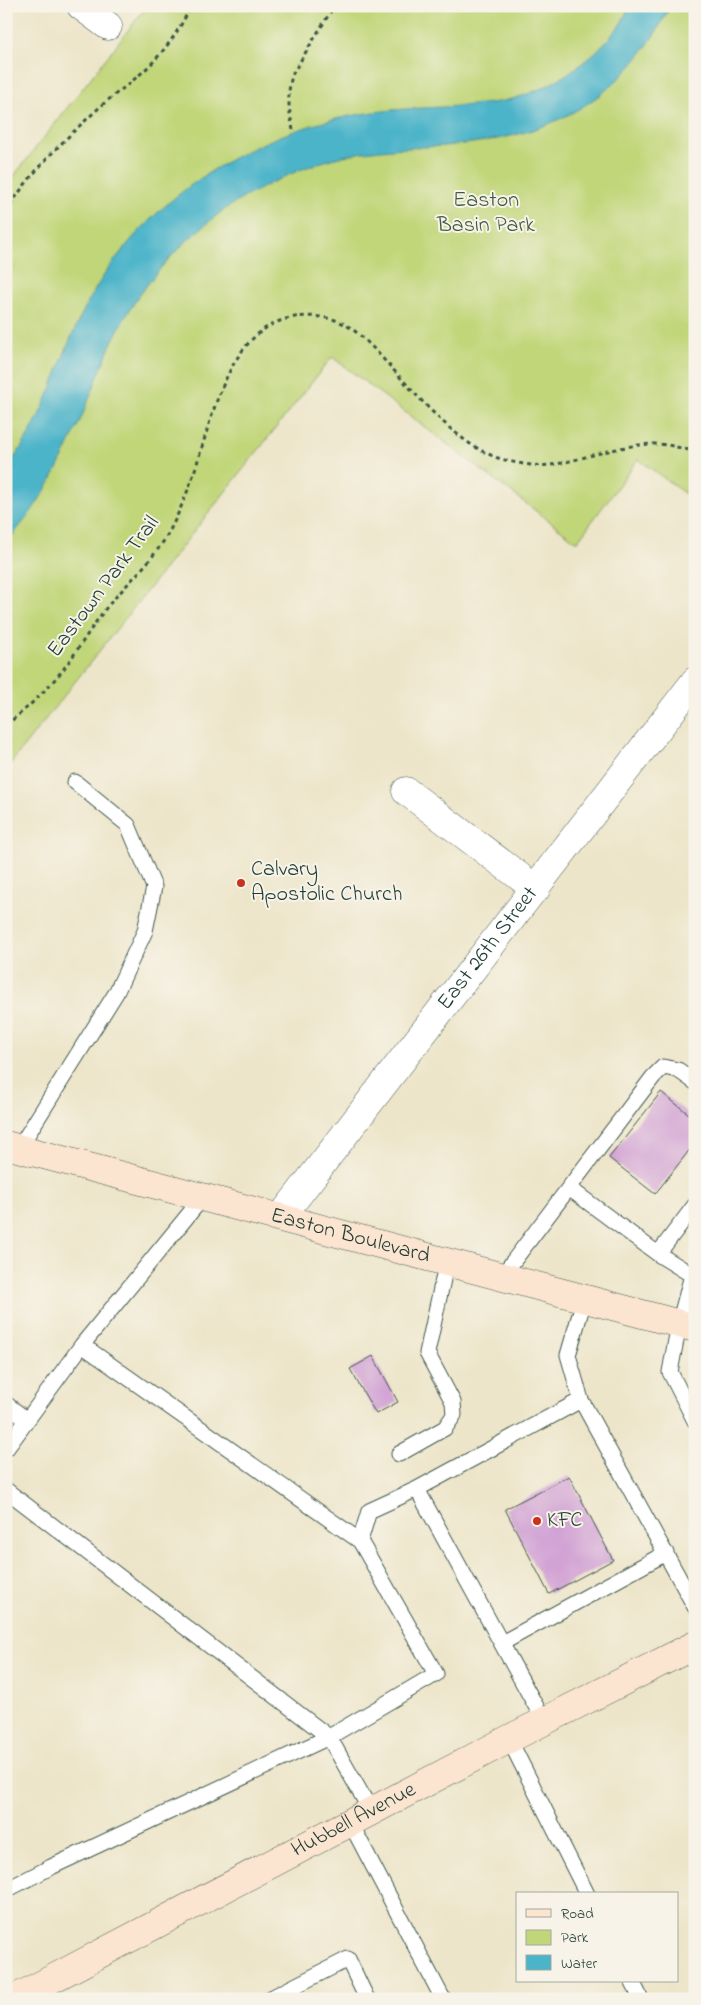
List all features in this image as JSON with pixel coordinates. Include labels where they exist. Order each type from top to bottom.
[{"type":"main road","name":"Easton Boulevard","points":[[12,1147],[687,1326]]},
{"type":"main road","name":"Hubbell Avenue","points":[[14,1999],[509,1739],[695,1645]]},
{"type":"street","points":[[82,6],[108,26]]},
{"type":"street","name":"East 26th Street","points":[[281,1218],[695,682]]},
{"type":"street","points":[[406,791],[536,889]]},
{"type":"lane","points":[[12,1147],[116,993],[145,931],[154,887],[128,825],[74,782]]},
{"type":"lane","points":[[502,1276],[653,1077],[663,1067],[678,1070],[695,1082]]},
{"type":"lane","points":[[569,1188],[658,1254],[694,1275],[687,1326],[670,1372],[695,1421]]},
{"type":"lane","points":[[6,1449],[82,1345],[204,1197]]},
{"type":"lane","points":[[658,1254],[695,1205]]},
{"type":"lane","points":[[399,1454],[445,1428],[454,1415],[453,1402],[426,1353],[447,1261]]},
{"type":"lane","points":[[585,1298],[568,1355],[581,1400],[695,1607]]},
{"type":"lane","points":[[6,1890],[51,1867],[329,1737],[436,1674],[360,1541],[82,1345]]},
{"type":"lane","points":[[360,1541],[369,1511],[417,1489],[581,1400]]},
{"type":"lane","points":[[6,1404],[28,1420]]},
{"type":"lane","points":[[417,1489],[544,1721]]},
{"type":"lane","points":[[6,1490],[329,1737],[361,1817],[439,1997]]},
{"type":"lane","points":[[502,1643],[666,1552]]},
{"type":"lane","points":[[509,1739],[586,1892]]},
{"type":"lane","points":[[269,1999],[348,1959],[367,1999]]},
{"type":"lane","points":[[632,1982],[641,1999]]},
{"type":"path","points":[[6,212],[34,172],[63,141],[165,50],[191,6]]},
{"type":"path","points":[[293,130],[288,97],[289,84],[293,73],[334,6]]},
{"type":"path","name":"Eastown Park Trail","points":[[6,725],[40,697],[63,669],[106,608],[149,561],[168,533],[187,494],[219,391],[248,343],[264,328],[284,320],[308,315],[330,318],[356,331],[442,421],[472,445],[497,457],[525,464],[550,465],[618,449],[657,444],[695,451]]},
{"type":"green space","name":"Easton Basin Park","points":[[147,6],[695,6],[695,501],[638,459],[577,542],[332,357],[6,769],[6,186]]},
{"type":"water","points":[[630,6],[670,6],[654,36],[635,61],[614,83],[590,102],[564,117],[536,129],[505,137],[457,145],[363,152],[318,163],[257,190],[227,208],[190,238],[163,265],[129,311],[111,344],[80,421],[55,473],[34,508],[6,543],[5,491],[7,471],[42,409],[72,336],[95,289],[126,246],[152,218],[182,192],[214,169],[249,150],[285,134],[322,122],[378,111],[497,102],[531,93],[565,75],[595,52],[619,26]]},
{"type":"building","points":[[661,1092],[695,1119],[695,1143],[655,1194],[609,1158]]},
{"type":"building","points":[[373,1356],[398,1402],[376,1414],[350,1369]]},
{"type":"building","points":[[569,1476],[613,1560],[549,1594],[505,1509]]},
{"type":"place","name":"Calvary Apostolic Church","points":[[241,883]]},
{"type":"place","name":"KFC","points":[[537,1521]]}]
